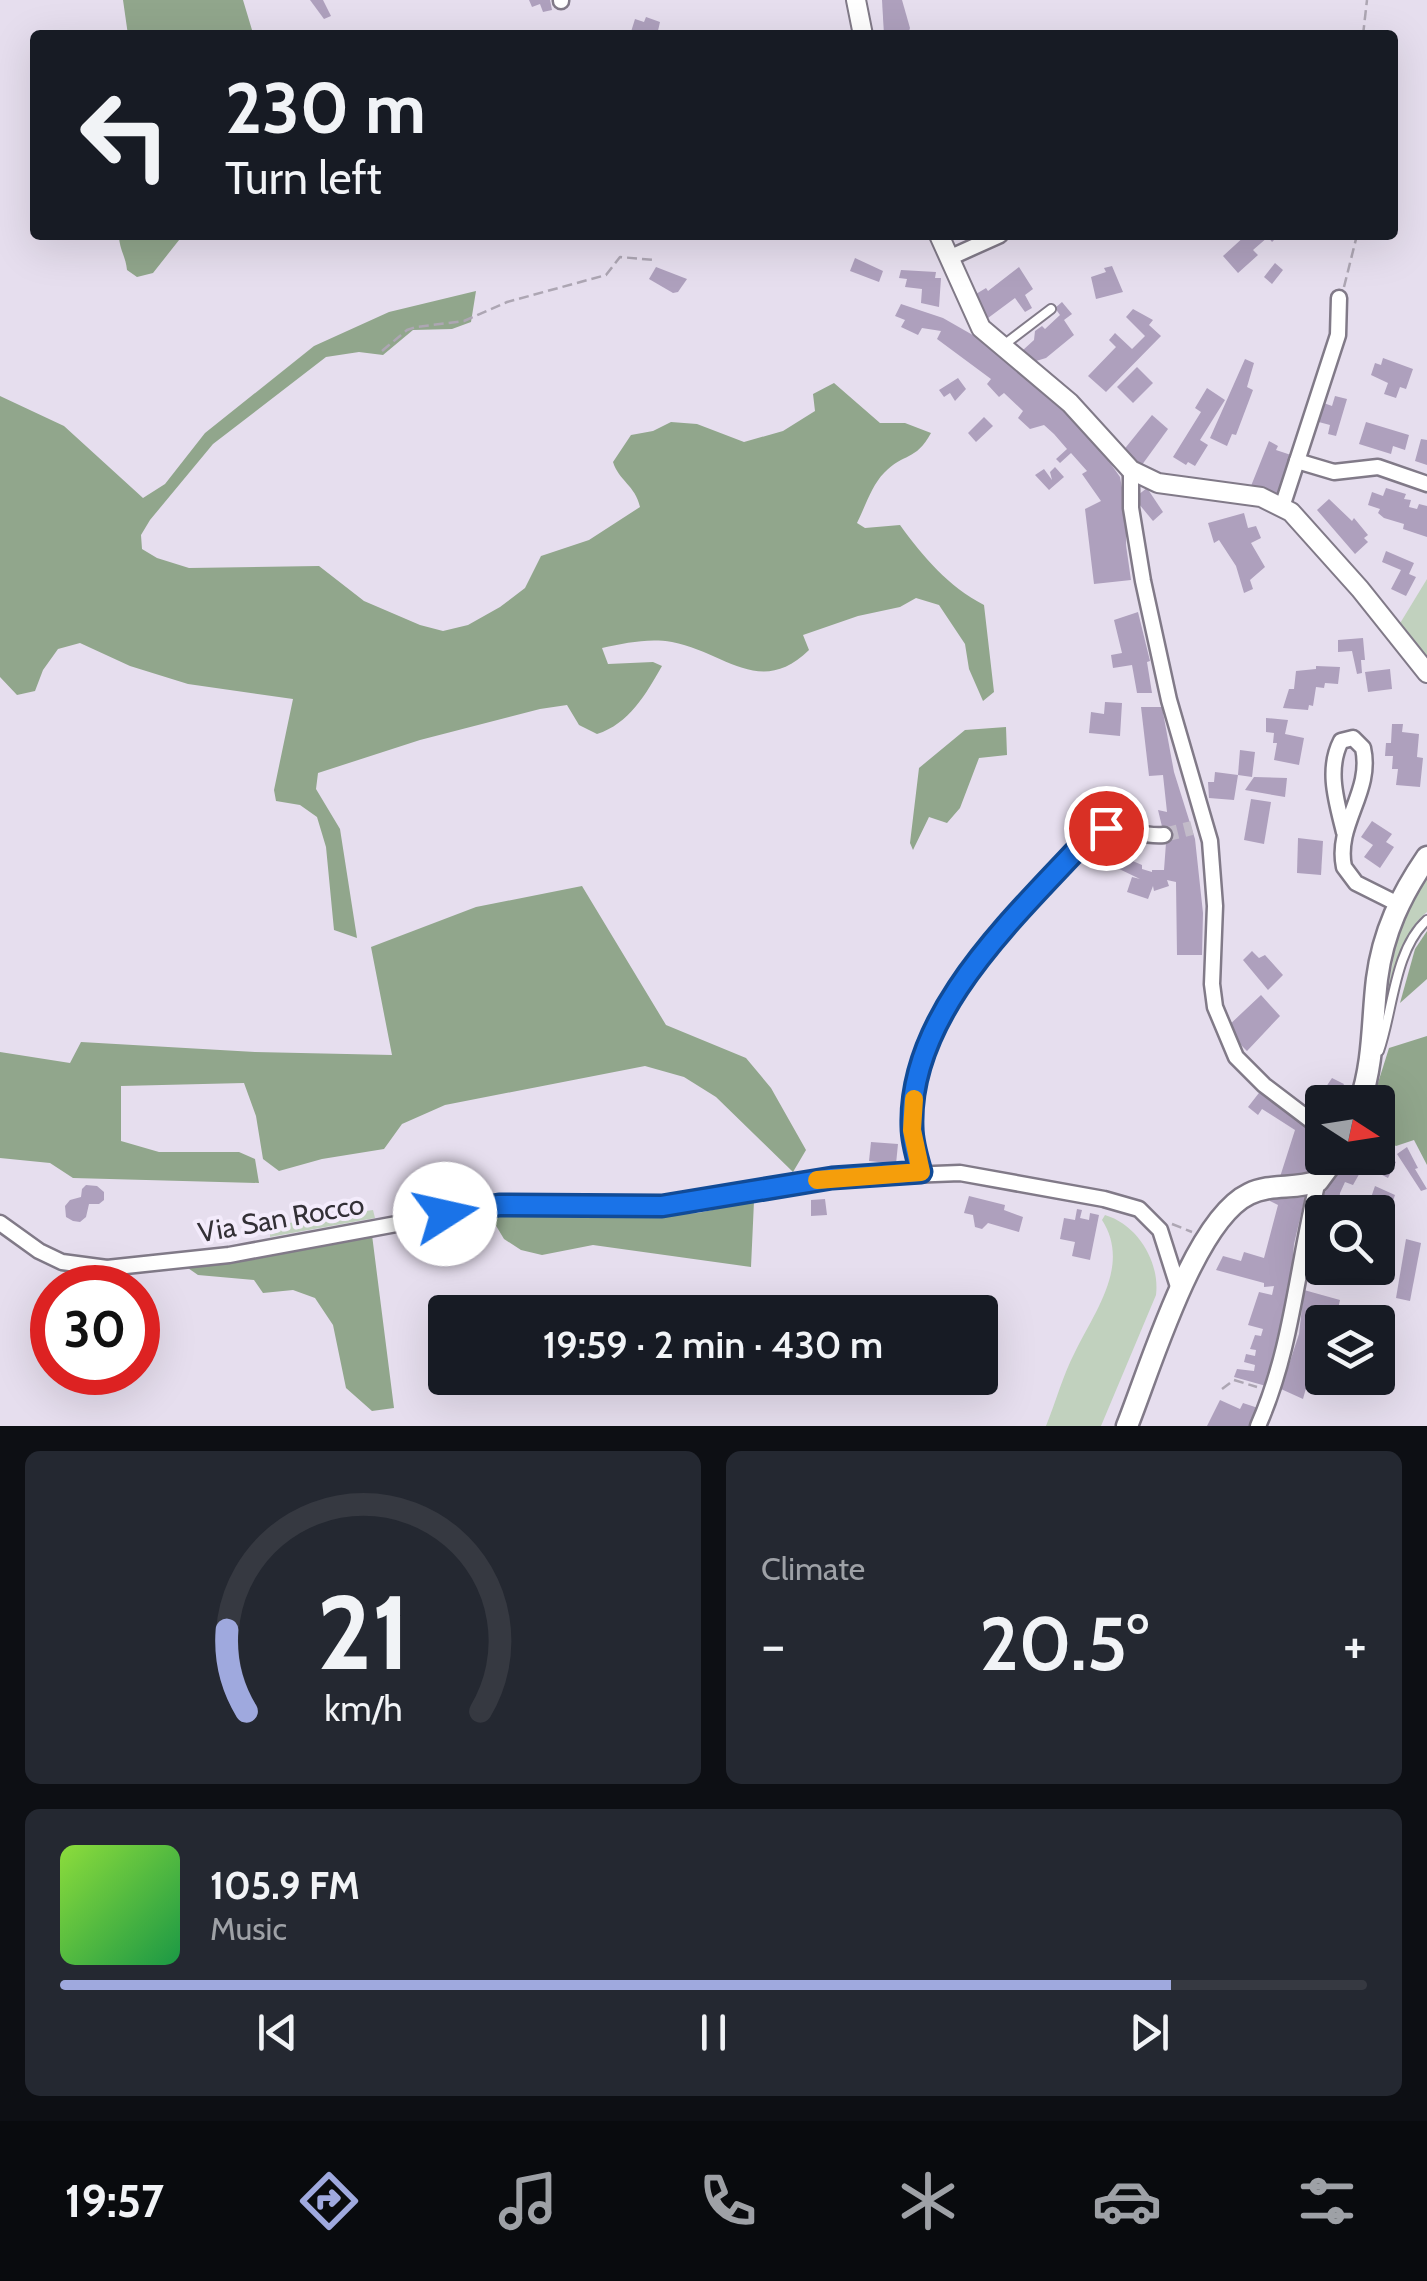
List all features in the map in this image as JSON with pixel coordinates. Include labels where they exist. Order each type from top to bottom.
[{"type":"main road","points":[[1364,1085],[1385,938],[1398,904],[1427,856]]},
{"type":"main road","points":[[1128,1426],[1205,1238],[1238,1201],[1262,1190],[1318,1181],[1322,1175]]},
{"type":"street","points":[[856,0],[862,30]]},
{"type":"street","points":[[941,240],[973,316],[1001,347],[1070,403],[1132,470],[1149,480],[1246,494],[1282,507],[1298,519],[1349,576],[1427,673]]},
{"type":"street","points":[[949,258],[989,240]]},
{"type":"street","points":[[1282,507],[1338,334],[1339,298]]},
{"type":"street","points":[[1298,460],[1334,472],[1378,467],[1427,484]]},
{"type":"street","points":[[1132,470],[1131,508],[1143,581],[1215,906],[1215,1007],[1236,1057],[1264,1085],[1305,1116]]},
{"type":"street","points":[[1344,832],[1334,790],[1334,760],[1341,741],[1352,738],[1363,748],[1365,778],[1344,832],[1342,860],[1348,876],[1398,904]]},
{"type":"street","points":[[921,1172],[912,1130],[916,1088],[942,1016],[969,972],[1094,831],[1106,828],[1164,835]]},
{"type":"street","name":"Via San Rocco","points":[[0,1223],[53,1259],[74,1266],[107,1268],[230,1255],[499,1205],[662,1206],[820,1179],[921,1172],[960,1174],[1104,1199],[1138,1209],[1160,1230],[1180,1294]]},
{"type":"street","points":[[1258,1426],[1288,1342],[1302,1249],[1318,1181]]},
{"type":"lane","points":[[1001,347],[1051,310]]},
{"type":"lane","points":[[1369,1068],[1384,1038],[1408,948],[1427,920]]},
{"type":"path","points":[[1363,30],[1366,0]]},
{"type":"path","points":[[1339,298],[1356,240]]},
{"type":"path","points":[[382,351],[416,326],[464,322],[507,302],[606,275],[620,257],[654,260]]},
{"type":"path","points":[[1222,1389],[1234,1380],[1272,1392]]},
{"type":"green space","points":[[123,0],[243,0],[252,30],[127,30]]},
{"type":"green space","points":[[120,240],[179,240],[153,273],[137,277],[127,270]]},
{"type":"green space","points":[[476,291],[471,322],[452,329],[413,330],[383,355],[359,352],[326,357],[213,444],[150,520],[141,535],[142,549],[189,568],[319,566],[364,601],[443,631],[468,625],[525,588],[541,556],[589,540],[640,507],[613,462],[631,435],[671,422],[697,424],[744,442],[783,431],[815,411],[813,394],[834,383],[880,423],[905,423],[931,433],[920,449],[891,466],[880,478],[857,523],[865,528],[900,525],[938,570],[984,605],[994,692],[983,701],[969,669],[965,644],[939,605],[916,598],[900,607],[858,616],[803,635],[809,650],[791,664],[774,670],[742,668],[672,642],[646,641],[602,648],[608,664],[653,662],[662,666],[636,707],[597,734],[579,725],[567,705],[420,740],[318,773],[316,789],[340,829],[357,938],[334,930],[326,847],[317,817],[300,805],[276,801],[274,790],[293,699],[188,684],[130,666],[80,643],[58,649],[43,670],[35,691],[17,695],[0,677],[0,396],[64,426],[143,498],[165,484],[205,433],[314,346],[389,312]]},
{"type":"green space","points":[[1427,579],[1427,660],[1399,625]]},
{"type":"green space","points":[[1006,727],[1007,755],[979,758],[960,808],[947,823],[929,817],[913,850],[910,843],[919,768],[965,730]]},
{"type":"green space","points":[[1427,873],[1427,912],[1404,944],[1384,1011],[1398,933]]},
{"type":"green space","points":[[582,886],[666,1025],[746,1058],[771,1088],[806,1150],[793,1172],[716,1097],[684,1077],[645,1066],[445,1105],[402,1124],[384,1149],[279,1171],[263,1159],[256,1116],[244,1083],[121,1086],[121,1141],[159,1152],[239,1152],[255,1159],[259,1183],[73,1178],[50,1163],[0,1158],[0,1052],[70,1063],[81,1042],[392,1055],[371,947],[476,907]]},
{"type":"green space","points":[[1427,931],[1427,979],[1400,1003],[1415,949]]},
{"type":"green space","points":[[1427,1036],[1427,1165],[1414,1140],[1395,1145],[1395,1085],[1377,1085],[1389,1048]]},
{"type":"green space","points":[[754,1201],[751,1267],[593,1245],[542,1255],[521,1250],[504,1239],[489,1214],[640,1216],[698,1213]]},
{"type":"green space","points":[[373,1210],[375,1218],[270,1237],[270,1226]]},
{"type":"green space","points":[[1105,1215],[1127,1227],[1144,1246],[1154,1270],[1156,1295],[1101,1426],[1046,1426],[1071,1361],[1107,1288],[1113,1254],[1102,1220]]},
{"type":"green space","points":[[372,1235],[394,1408],[372,1411],[346,1388],[333,1325],[315,1298],[293,1290],[263,1293],[254,1280],[198,1275],[185,1266]]},
{"type":"building","points":[[310,0],[323,0],[331,16],[324,19]]},
{"type":"building","points":[[529,0],[550,0],[552,10],[543,12],[540,4],[532,7]]},
{"type":"building","points":[[882,0],[902,0],[909,30],[884,30]]},
{"type":"building","points":[[646,17],[660,22],[658,30],[632,30],[635,19],[644,22]]},
{"type":"building","points":[[1241,240],[1265,240],[1253,250],[1258,255],[1238,273],[1223,256]]},
{"type":"building","points":[[855,258],[883,271],[879,282],[850,271]]},
{"type":"building","points":[[1275,263],[1283,270],[1272,284],[1264,277]]},
{"type":"building","points":[[1112,266],[1123,292],[1096,299],[1091,277]]},
{"type":"building","points":[[656,267],[687,279],[678,292],[649,279]]},
{"type":"building","points":[[1019,267],[1033,289],[1025,295],[1032,308],[1025,312],[1015,298],[984,321],[971,297],[986,288],[988,291]]},
{"type":"building","points":[[901,270],[936,272],[935,278],[941,278],[939,307],[921,303],[922,289],[905,287],[907,279],[899,278]]},
{"type":"building","points":[[1062,302],[1072,314],[1064,320],[1074,335],[1046,358],[1036,361],[1033,369],[1015,351],[1017,346],[1023,350],[1034,340],[1035,331],[1042,326],[1045,329],[1060,315],[1055,308]]},
{"type":"building","points":[[901,304],[943,318],[985,342],[1084,426],[1120,477],[1127,514],[1131,580],[1094,584],[1085,509],[1101,501],[1082,474],[1087,471],[1071,453],[1060,463],[1056,459],[1067,449],[1054,434],[1044,425],[1030,429],[1018,418],[1023,411],[1004,393],[999,397],[987,384],[991,379],[937,339],[941,331],[922,328],[918,335],[901,327],[905,320],[895,316]]},
{"type":"building","points":[[1133,309],[1153,320],[1149,325],[1161,336],[1106,392],[1088,376],[1116,347],[1109,340],[1115,333],[1132,349],[1145,336],[1126,317]]},
{"type":"building","points":[[1383,358],[1413,369],[1406,389],[1400,387],[1396,398],[1384,394],[1388,383],[1371,375],[1375,363],[1381,365]]},
{"type":"building","points":[[1245,359],[1254,363],[1247,387],[1253,390],[1236,435],[1232,434],[1227,446],[1210,438]]},
{"type":"building","points":[[1137,367],[1153,383],[1133,403],[1117,387]]},
{"type":"building","points":[[958,378],[966,389],[955,401],[950,393],[944,397],[939,390]]},
{"type":"building","points":[[1207,388],[1225,400],[1200,440],[1208,445],[1195,466],[1188,462],[1186,465],[1173,457],[1201,412],[1195,408]]},
{"type":"building","points":[[1335,396],[1347,399],[1336,436],[1328,434],[1330,425],[1315,421],[1321,402],[1332,406]]},
{"type":"building","points":[[1152,415],[1168,429],[1139,469],[1122,452]]},
{"type":"building","points":[[984,417],[993,426],[976,442],[968,433]]},
{"type":"building","points":[[1366,422],[1409,435],[1405,450],[1393,446],[1391,454],[1359,444]]},
{"type":"building","points":[[1421,439],[1427,440],[1427,465],[1415,461]]},
{"type":"building","points":[[1269,441],[1278,446],[1276,450],[1291,455],[1278,496],[1251,486]]},
{"type":"building","points":[[1055,467],[1064,477],[1049,490],[1035,475],[1044,469],[1052,480],[1050,472]]},
{"type":"building","points":[[1147,488],[1163,512],[1153,521],[1134,498]]},
{"type":"building","points":[[1386,488],[1406,494],[1404,499],[1411,500],[1409,507],[1427,506],[1427,537],[1403,529],[1404,524],[1384,518],[1378,513],[1380,509],[1368,505],[1372,492],[1383,496]]},
{"type":"building","points":[[1329,499],[1368,535],[1364,538],[1368,542],[1355,554],[1317,510]]},
{"type":"building","points":[[1244,513],[1248,528],[1256,526],[1261,538],[1251,543],[1265,567],[1250,580],[1253,589],[1244,593],[1236,566],[1219,540],[1214,543],[1208,523]]},
{"type":"building","points":[[1386,551],[1414,563],[1409,574],[1416,577],[1406,596],[1391,589],[1401,570],[1382,562]]},
{"type":"building","points":[[1138,612],[1150,661],[1147,662],[1152,693],[1137,693],[1132,665],[1113,668],[1111,655],[1122,653],[1114,620]]},
{"type":"building","points":[[1363,638],[1365,660],[1361,660],[1362,673],[1357,674],[1352,651],[1338,652],[1338,640]]},
{"type":"building","points":[[1316,666],[1340,667],[1338,684],[1316,687],[1313,706],[1309,705],[1308,710],[1283,708],[1289,689],[1294,689],[1296,671]]},
{"type":"building","points":[[1390,669],[1392,689],[1368,692],[1365,672]]},
{"type":"building","points":[[1105,702],[1122,703],[1120,736],[1089,733],[1091,712],[1104,714]]},
{"type":"building","points":[[1141,707],[1162,707],[1174,772],[1195,839],[1203,913],[1202,955],[1177,955],[1176,882],[1167,880],[1169,886],[1154,891],[1153,886],[1148,899],[1127,892],[1132,877],[1140,879],[1088,854],[1093,840],[1122,852],[1121,856],[1142,865],[1142,869],[1164,870],[1166,843],[1158,810],[1167,812],[1163,775],[1149,776]]},
{"type":"building","points":[[1266,718],[1288,720],[1285,734],[1304,738],[1299,765],[1274,760],[1277,743],[1273,743],[1274,733],[1266,732]]},
{"type":"building","points":[[1392,724],[1403,724],[1402,732],[1419,734],[1417,757],[1423,758],[1420,787],[1396,785],[1398,769],[1392,769],[1393,756],[1385,756],[1386,743],[1391,743]]},
{"type":"building","points":[[1240,750],[1255,752],[1252,777],[1238,775]]},
{"type":"building","points":[[1215,772],[1238,775],[1234,800],[1209,798],[1208,782],[1214,782]]},
{"type":"building","points":[[1254,777],[1287,778],[1285,797],[1245,790]]},
{"type":"building","points":[[1251,799],[1271,802],[1264,844],[1244,840]]},
{"type":"building","points":[[1372,821],[1392,834],[1386,842],[1394,847],[1380,868],[1364,857],[1373,845],[1361,837]]},
{"type":"building","points":[[1298,838],[1323,841],[1321,875],[1297,873]]},
{"type":"building","points":[[1252,951],[1259,958],[1265,955],[1283,975],[1268,990],[1243,960]]},
{"type":"building","points":[[1261,995],[1280,1016],[1247,1051],[1241,1045],[1238,1047],[1226,1028]]},
{"type":"building","points":[[1332,1078],[1344,1084],[1344,1085],[1327,1085]]},
{"type":"building","points":[[1262,1089],[1305,1114],[1304,1179],[1279,1180],[1295,1130],[1262,1109],[1258,1115],[1248,1107]]},
{"type":"building","points":[[871,1142],[898,1144],[896,1164],[869,1161]]},
{"type":"building","points":[[1407,1147],[1427,1189],[1421,1191],[1397,1154]]},
{"type":"building","points":[[1333,1175],[1359,1175],[1353,1185],[1345,1182],[1340,1195],[1324,1195]]},
{"type":"building","points":[[86,1185],[97,1186],[104,1192],[104,1200],[89,1204],[86,1217],[80,1222],[73,1221],[66,1217],[65,1206],[81,1197]]},
{"type":"building","points":[[1375,1186],[1395,1195],[1372,1195]]},
{"type":"building","points":[[1272,1194],[1284,1199],[1305,1197],[1294,1244],[1288,1313],[1266,1386],[1234,1377],[1237,1369],[1254,1371],[1255,1365],[1244,1362],[1246,1354],[1255,1356],[1256,1350],[1250,1349],[1255,1335],[1261,1336],[1263,1329],[1248,1325],[1259,1292],[1272,1295],[1274,1286],[1264,1287],[1264,1283],[1216,1270],[1223,1256],[1241,1261],[1244,1252],[1264,1258],[1278,1205],[1270,1201]]},
{"type":"building","points":[[969,1196],[1005,1205],[1004,1210],[1023,1217],[1019,1232],[988,1223],[982,1229],[975,1227],[973,1215],[964,1213]]},
{"type":"building","points":[[825,1199],[827,1215],[811,1216],[811,1200]]},
{"type":"building","points":[[1077,1209],[1082,1210],[1080,1218],[1089,1220],[1090,1213],[1099,1215],[1090,1260],[1072,1256],[1075,1242],[1060,1239],[1064,1218],[1075,1220]]},
{"type":"building","points":[[1406,1239],[1421,1243],[1410,1301],[1396,1298]]},
{"type":"building","points":[[1304,1290],[1340,1300],[1339,1305],[1305,1305],[1303,1399],[1281,1389],[1299,1334]]},
{"type":"building","points":[[1220,1400],[1240,1409],[1243,1403],[1258,1408],[1250,1426],[1207,1426]]},
{"type":"tunnel","points":[[1164,835],[1192,828]]},
{"type":"slow traffic","points":[[817,1180],[921,1172],[912,1130],[914,1099]]},
{"type":"route","points":[[445,1214],[499,1205],[662,1206],[808,1181],[921,1172],[912,1109],[922,1065],[942,1016],[978,960],[1094,831],[1106,828]]}]
